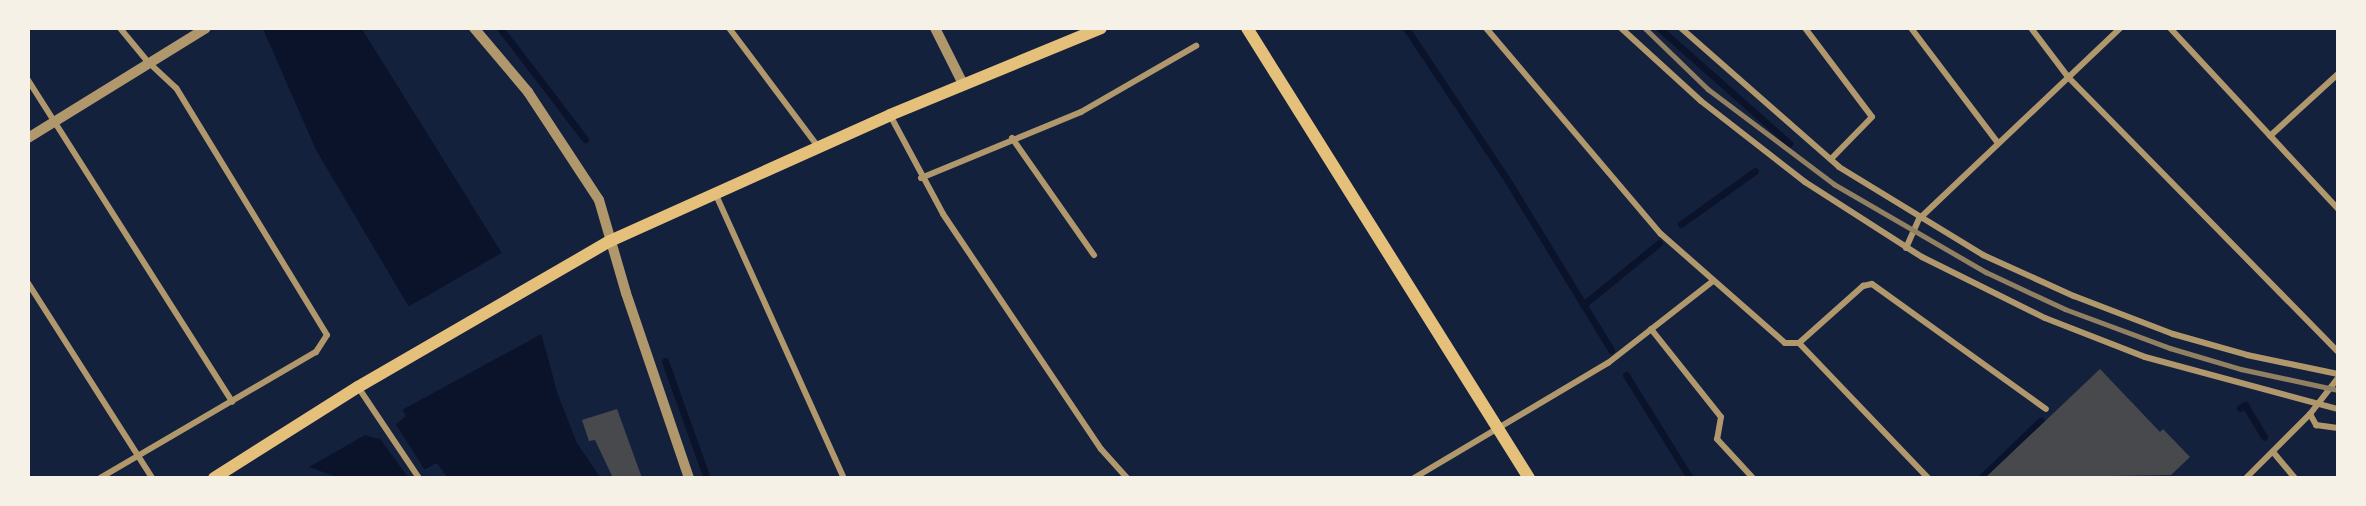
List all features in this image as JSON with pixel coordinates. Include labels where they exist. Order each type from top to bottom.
[{"type":"main road","points":[[1246,28],[1529,477]]},
{"type":"main road","points":[[214,477],[358,387],[610,241],[890,115],[1099,29]]},
{"type":"street","points":[[100,477],[316,352],[327,335],[176,88],[148,63],[120,28]]},
{"type":"street","points":[[28,138],[206,28]]},
{"type":"street","points":[[474,28],[528,92],[585,173],[599,200],[610,241],[689,477]]},
{"type":"street","points":[[729,28],[820,148]]},
{"type":"street","points":[[935,28],[963,84]]},
{"type":"street","points":[[1486,28],[1661,234],[1785,343],[1799,343],[1863,286],[1872,284],[2046,409]]},
{"type":"street","points":[[1621,28],[1701,101],[1805,183],[1906,248],[1989,292],[2102,341],[2200,374],[2337,409]]},
{"type":"street","points":[[1681,28],[1831,159],[1919,219],[1983,255],[2064,292],[2162,330],[2247,355],[2337,376],[2310,414],[2246,477]]},
{"type":"street","points":[[1804,28],[1872,117],[1831,159]]},
{"type":"street","points":[[1911,28],[1998,143]]},
{"type":"street","points":[[2031,28],[2068,77],[2337,352]]},
{"type":"street","points":[[1906,248],[1919,219],[2120,28]]},
{"type":"street","points":[[2170,28],[2337,209]]},
{"type":"street","points":[[921,178],[1012,138],[1081,112],[1196,46]]},
{"type":"street","points":[[2270,136],[2337,74]]},
{"type":"street","points":[[28,80],[232,402]]},
{"type":"street","points":[[890,115],[921,178],[1103,453],[1127,477]]},
{"type":"street","points":[[1012,138],[1094,255]]},
{"type":"street","points":[[716,195],[844,477]]},
{"type":"street","points":[[1414,477],[1608,363],[1713,281]]},
{"type":"street","points":[[28,283],[140,454],[152,477]]},
{"type":"street","points":[[1651,329],[1721,417],[1717,439],[1753,477]]},
{"type":"street","points":[[1799,343],[1928,477]]},
{"type":"street","points":[[358,387],[419,477]]},
{"type":"street","points":[[2310,414],[2316,425],[2337,428]]},
{"type":"street","points":[[2273,452],[2295,477]]},
{"type":"water","points":[[263,29],[362,29],[533,303],[558,395],[577,443],[600,477],[447,477],[437,463],[410,477],[339,478],[309,467],[365,435],[378,439],[406,416],[368,350],[416,319],[316,150]]},
{"type":"pier","points":[[505,251],[536,301],[545,332],[400,411],[365,349],[412,318],[406,308]]},
{"type":"pier","points":[[395,423],[426,472],[416,478],[408,477],[378,436]]},
{"type":"building","points":[[2100,369],[2160,432],[2163,429],[2190,457],[2171,475],[1985,478]]},
{"type":"building","points":[[617,409],[642,478],[613,478],[595,440],[589,441],[582,420]]},
{"type":"waterway","points":[[500,28],[585,139]]},
{"type":"waterway","points":[[1406,28],[1508,181],[1611,350]]},
{"type":"waterway","points":[[1659,28],[1789,143]]},
{"type":"waterway","points":[[1681,224],[1755,171]]},
{"type":"waterway","points":[[1583,305],[1659,243]]},
{"type":"waterway","points":[[665,361],[707,478]]},
{"type":"waterway","points":[[1626,375],[1690,478]]},
{"type":"waterway","points":[[2240,408],[2245,405],[2264,437]]},
{"type":"waterway","points":[[1981,478],[2041,420]]},
{"type":"railway","points":[[1645,28],[1708,89],[1834,184],[1986,272],[2065,309],[2170,348],[2241,369],[2338,390]]}]
